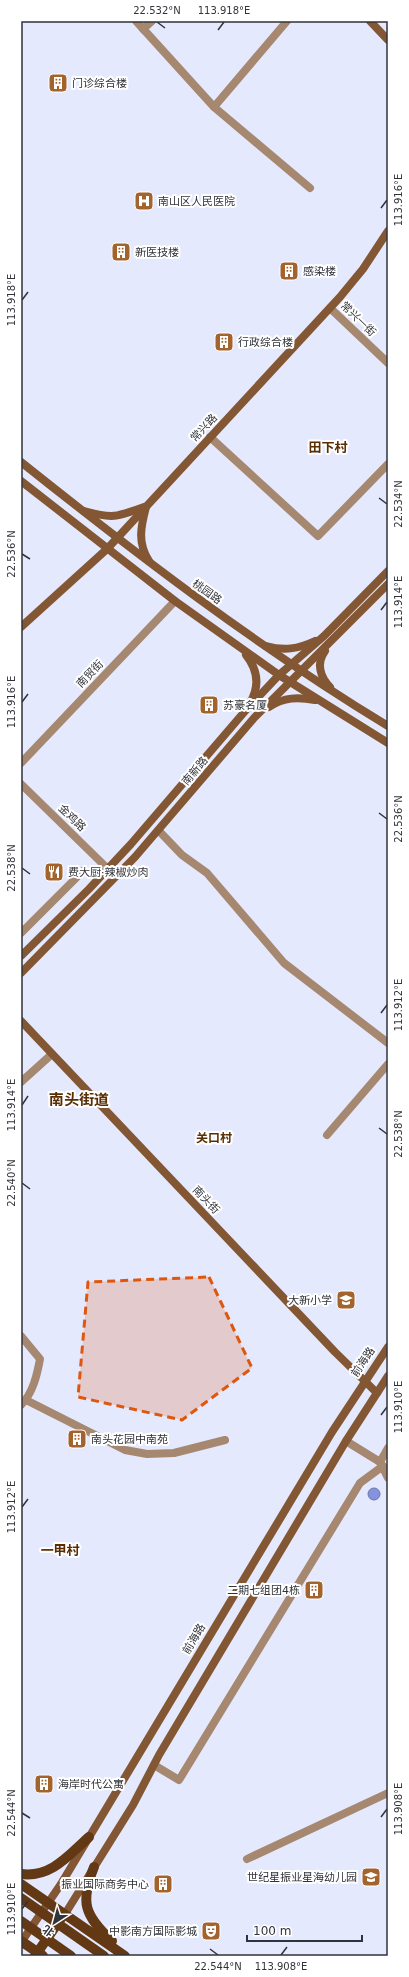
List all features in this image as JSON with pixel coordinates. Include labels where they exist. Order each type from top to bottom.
[{"type":"main road","points":[[370,21],[388,40]]},
{"type":"main road","name":"常兴路","points":[[21,627],[107,549],[330,308],[363,269],[388,231]]},
{"type":"main road","name":"桃园路","points":[[21,462],[116,538],[256,641],[300,672],[388,726]]},
{"type":"main road","points":[[21,481],[175,601],[279,675],[388,743]]},
{"type":"main road","points":[[80,510],[102,516],[113,517],[146,506]]},
{"type":"main road","points":[[146,506],[141,529],[141,540],[144,552],[154,566]]},
{"type":"main road","name":"南新路","points":[[21,956],[108,869],[246,710],[279,675],[324,636],[388,571]]},
{"type":"main road","name":"南新路","points":[[21,973],[98,896],[159,831],[254,718],[331,643],[388,584]]},
{"type":"main road","points":[[256,641],[265,646],[285,649],[305,646],[324,636]]},
{"type":"main road","points":[[331,643],[323,653],[320,668],[321,675],[326,684],[336,694]]},
{"type":"main road","points":[[239,646],[250,660],[256,676],[256,691],[246,710]]},
{"type":"main road","points":[[254,718],[276,702],[286,699],[299,698],[321,702]]},
{"type":"main road","name":"南头街","points":[[21,1021],[364,1382],[377,1392]]},
{"type":"main road","name":"前海路","points":[[21,1942],[89,1837],[364,1382],[388,1347]]},
{"type":"main road","points":[[21,1942],[39,1955],[133,1805],[154,1765],[346,1441],[388,1376]]},
{"type":"main road","points":[[21,1874],[37,1874],[50,1870],[89,1837]]},
{"type":"main road","points":[[94,1867],[86,1886],[85,1897],[87,1907],[96,1925],[128,1956]]},
{"type":"main road","points":[[21,1884],[125,1956]]},
{"type":"main road","points":[[21,1898],[104,1956]]},
{"type":"main road","points":[[21,1921],[71,1956]]},
{"type":"street","points":[[136,21],[214,107],[310,188]]},
{"type":"street","points":[[143,29],[152,21]]},
{"type":"street","points":[[214,107],[287,21]]},
{"type":"street","name":"常兴一街","points":[[330,308],[388,363]]},
{"type":"street","points":[[210,437],[318,536],[388,464]]},
{"type":"street","name":"南贸街","points":[[21,763],[175,601]]},
{"type":"street","name":"金鸡路","points":[[21,784],[108,869]]},
{"type":"street","points":[[159,831],[182,855],[207,873],[284,963],[388,1043]]},
{"type":"street","points":[[21,933],[83,871]]},
{"type":"street","points":[[21,1082],[52,1054]]},
{"type":"street","points":[[327,1135],[388,1064]]},
{"type":"street","points":[[21,1336],[40,1359],[37,1376],[24,1403],[125,1450],[139,1453],[174,1453],[225,1440]]},
{"type":"street","points":[[346,1441],[381,1464],[388,1478]]},
{"type":"street","points":[[154,1765],[179,1780],[360,1483],[381,1464],[388,1448]]},
{"type":"street","points":[[247,1860],[388,1793]]},
{"type":"highlighted area","points":[[209,1277],[252,1368],[182,1420],[78,1397],[88,1282]]},
{"type":"water","points":[[374,1488],[378,1490],[380,1494],[378,1498],[374,1500],[370,1498],[368,1494],[370,1490]]},
{"type":"place","name":"门诊综合楼","points":[[58,83]]},
{"type":"place","name":"南山区人民医院","points":[[144,201]]},
{"type":"place","name":"新医技楼","points":[[121,252]]},
{"type":"place","name":"感染楼","points":[[289,271]]},
{"type":"place","name":"行政综合楼","points":[[224,342]]},
{"type":"place","name":"苏豪名厦","points":[[209,705]]},
{"type":"place","name":"费大厨·辣椒炒肉","points":[[54,872]]},
{"type":"place","name":"大新小学","points":[[346,1300]]},
{"type":"place","name":"南头花园中南苑","points":[[77,1439]]},
{"type":"place","name":"二期七组团4栋","points":[[314,1590]]},
{"type":"place","name":"海岸时代公寓","points":[[44,1784]]},
{"type":"place","name":"世纪星振业星海幼儿园","points":[[371,1877]]},
{"type":"place","name":"振业国际商务中心","points":[[163,1884]]},
{"type":"place","name":"中影南方国际影城","points":[[211,1931]]},
{"type":"district","name":"田下村","points":[[328,447]]},
{"type":"district","name":"南头街道","points":[[79,1100]]},
{"type":"district","name":"关口村","points":[[214,1138]]},
{"type":"district","name":"一甲村","points":[[60,1550]]}]
